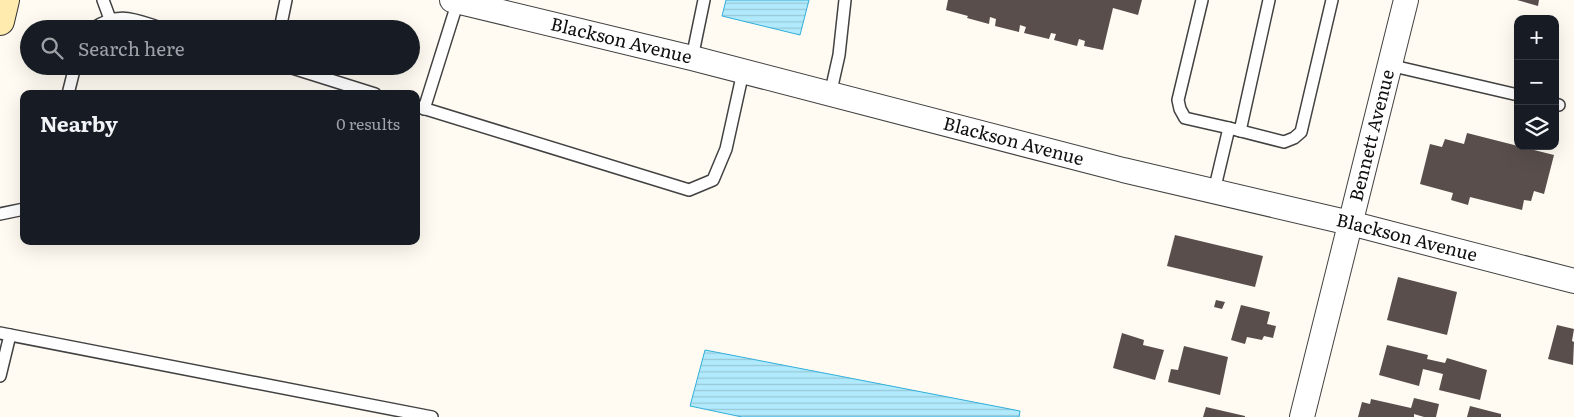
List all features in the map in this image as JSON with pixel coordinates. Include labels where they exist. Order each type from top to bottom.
[{"type":"main road","points":[[0,21],[6,0]]},
{"type":"street","name":"Bennett Avenue","points":[[1302,417],[1406,0]]},
{"type":"street","name":"Blackson Avenue","points":[[455,1],[692,58],[830,95],[1350,223],[1574,281]]},
{"type":"lane","points":[[103,0],[110,19],[124,16],[136,20]]},
{"type":"lane","points":[[282,20],[286,0]]},
{"type":"lane","points":[[692,58],[704,0]]},
{"type":"lane","points":[[830,95],[839,55],[845,0]]},
{"type":"lane","points":[[1202,0],[1178,100],[1180,110],[1185,118],[1284,142],[1294,138],[1301,132],[1332,0]]},
{"type":"lane","points":[[1214,191],[1234,129],[1269,0]]},
{"type":"lane","points":[[455,1],[420,108],[689,190],[712,180],[726,149],[743,72]]},
{"type":"lane","points":[[1390,65],[1514,94]]},
{"type":"lane","points":[[69,90],[73,75]]},
{"type":"lane","points":[[315,75],[362,90]]},
{"type":"lane","points":[[0,214],[20,210]]},
{"type":"lane","points":[[0,376],[5,334],[394,413],[432,417]]},
{"type":"water","points":[[726,0],[809,0],[800,35],[722,16]]},
{"type":"water","points":[[705,350],[1020,411],[1019,417],[742,417],[690,406]]},
{"type":"building","points":[[948,0],[1142,0],[1138,15],[1113,8],[1103,50],[1084,46],[1085,41],[1079,39],[1077,46],[1054,40],[1056,34],[1051,33],[1049,39],[1024,33],[1026,27],[1020,25],[1019,32],[995,26],[996,19],[990,17],[989,24],[967,18],[968,16],[946,10]]},
{"type":"building","points":[[1517,0],[1539,0],[1538,6]]},
{"type":"building","points":[[1467,133],[1514,145],[1514,150],[1534,150],[1554,155],[1544,194],[1534,191],[1531,201],[1524,200],[1522,210],[1470,197],[1468,205],[1451,200],[1453,193],[1420,184],[1430,144],[1442,147],[1445,139],[1464,144]]},
{"type":"building","points":[[1175,235],[1263,256],[1255,287],[1167,266]]},
{"type":"building","points":[[1398,277],[1457,292],[1447,335],[1387,320]]},
{"type":"building","points":[[1216,300],[1225,302],[1222,309],[1214,307]]},
{"type":"building","points":[[1241,305],[1270,312],[1267,324],[1276,326],[1273,338],[1264,336],[1262,340],[1247,337],[1245,344],[1231,340]]},
{"type":"building","points":[[1557,325],[1574,329],[1572,341],[1574,342],[1573,365],[1548,359]]},
{"type":"building","points":[[1122,333],[1144,340],[1143,345],[1164,350],[1155,380],[1113,368]]},
{"type":"building","points":[[1387,345],[1428,355],[1427,359],[1445,363],[1447,358],[1487,370],[1480,400],[1439,390],[1443,374],[1423,369],[1419,386],[1379,375]]},
{"type":"building","points":[[1184,346],[1228,357],[1220,395],[1168,382],[1171,369],[1178,370]]},
{"type":"building","points":[[1414,398],[1439,404],[1436,417],[1424,417],[1414,414],[1414,417],[1358,417],[1362,402],[1370,404],[1371,399],[1411,408]]},
{"type":"building","points":[[1470,406],[1501,414],[1501,417],[1467,417]]},
{"type":"building","points":[[1206,407],[1245,416],[1245,417],[1203,417]]}]
